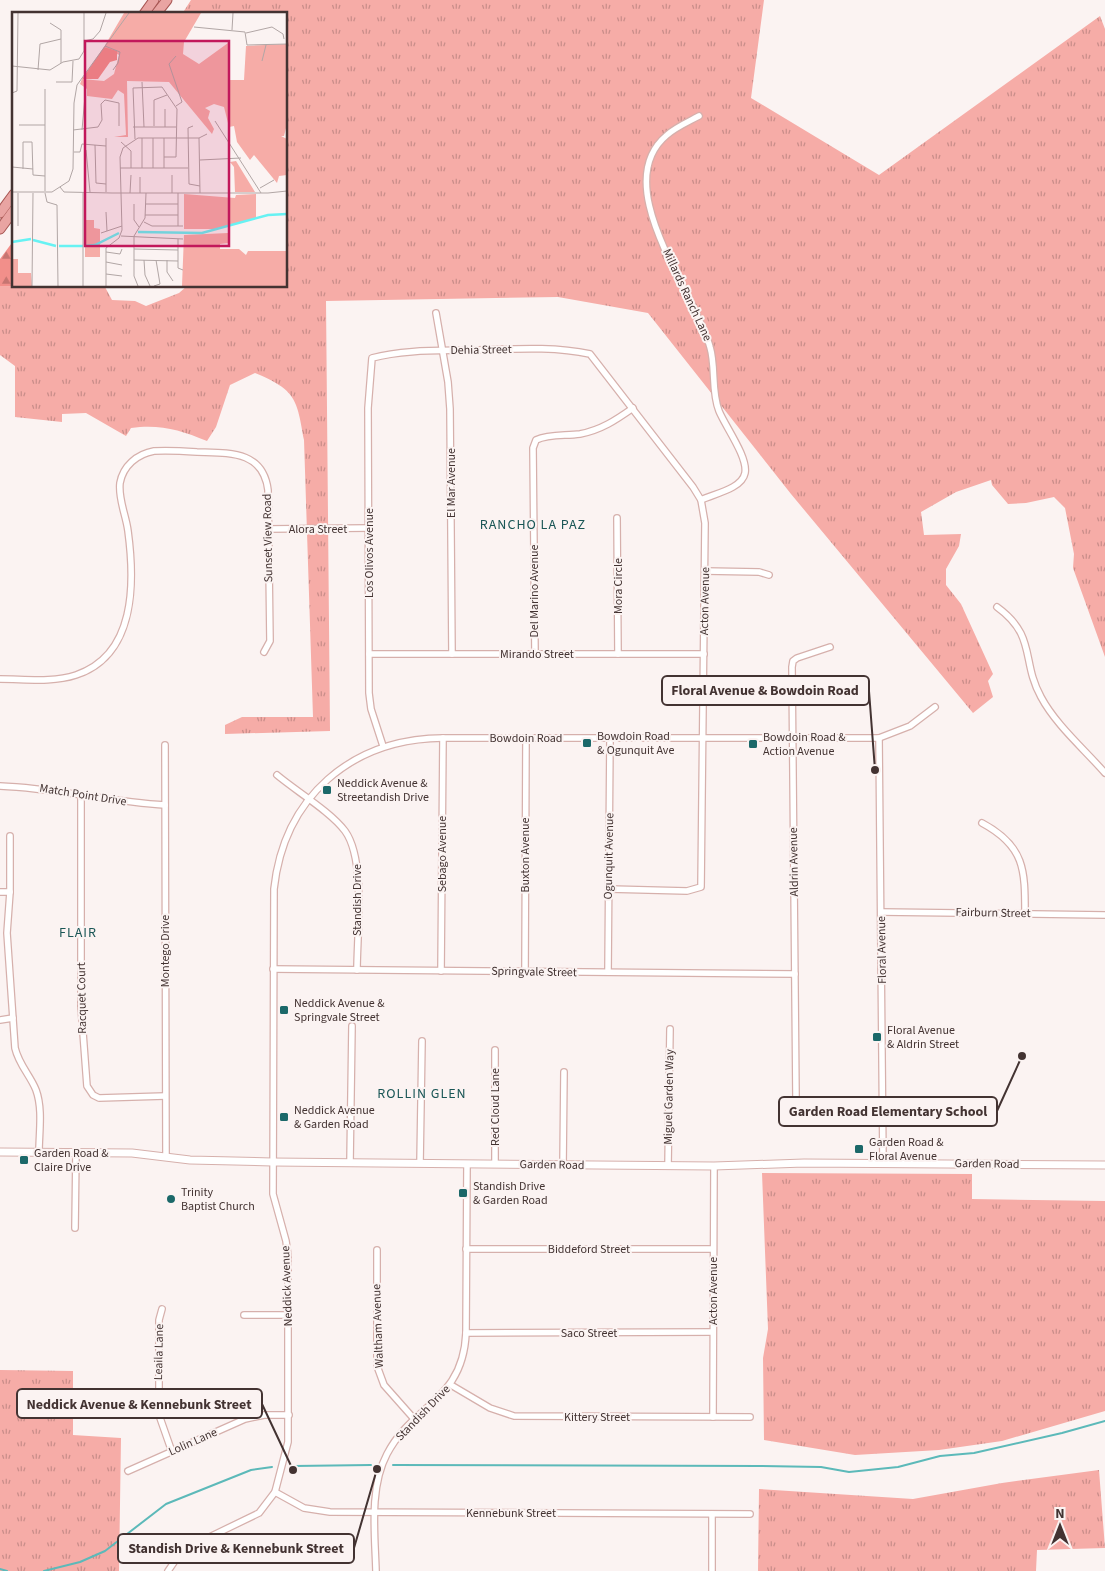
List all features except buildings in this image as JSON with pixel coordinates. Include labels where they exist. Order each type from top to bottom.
[{"type":"main road","points":[[145,12],[154,0]]},
{"type":"main road","points":[[158,12],[167,0]]},
{"type":"main road","points":[[0,213],[12,197]]},
{"type":"main road","points":[[0,229],[12,213]]},
{"type":"street","name":"Millards Ranch Lane","points":[[699,116],[665,136],[651,156],[645,176],[648,206],[710,347],[718,409],[740,452],[745,468],[741,480],[735,486],[701,500]]},
{"type":"street","name":"El Mar Avenue","points":[[436,313],[450,410],[452,654]]},
{"type":"street","name":"Dehia Street","points":[[372,358],[386,354],[443,351],[573,350],[590,354]]},
{"type":"street","name":"Acton Avenue","points":[[590,354],[633,408],[701,500],[705,523],[701,887],[687,891],[608,889]]},
{"type":"street","name":"Los Olivos Avenue","points":[[372,358],[368,408],[370,701],[383,746]]},
{"type":"street","name":"Del Marino Avenue","points":[[535,654],[533,448],[536,440],[544,436],[580,434],[599,429],[633,408]]},
{"type":"street","name":"Sunset View Road","points":[[0,679],[58,679],[78,674],[98,662],[117,643],[126,623],[130,599],[130,545],[120,497],[121,479],[127,467],[134,459],[148,452],[160,450],[235,454],[252,461],[261,470],[267,485],[270,641],[264,652]]},
{"type":"street","name":"Mora Circle","points":[[617,518],[618,654]]},
{"type":"street","name":"Alora Street","points":[[268,529],[368,528]]},
{"type":"street","points":[[705,571],[759,572],[769,575]]},
{"type":"street","points":[[997,607],[1010,617],[1022,633],[1033,678],[1044,702],[1105,773]]},
{"type":"street","name":"Aldrin Avenue","points":[[830,647],[793,660],[795,974],[798,1102],[805,1106],[884,1107]]},
{"type":"street","name":"Mirando Street","points":[[369,654],[704,654]]},
{"type":"street","name":"Bowdoin Road","points":[[309,801],[341,767],[359,756],[383,746],[406,740],[442,738],[879,738],[910,726],[936,707]]},
{"type":"street","name":"Sebago Avenue","points":[[441,971],[442,738]]},
{"type":"street","name":"Buxton Avenue","points":[[524,972],[526,738]]},
{"type":"street","name":"Floral Avenue","points":[[879,738],[884,1107],[883,1163]]},
{"type":"street","name":"Ogunquit Avenue","points":[[608,972],[610,739]]},
{"type":"street","name":"Montego Drive","points":[[165,745],[166,1156]]},
{"type":"street","name":"Standish Drive","points":[[277,775],[338,823],[352,842],[357,862],[357,970]]},
{"type":"street","name":"Match Point Drive","points":[[0,786],[51,790],[119,802],[165,805]]},
{"type":"street","name":"Racquet Court","points":[[82,796],[82,1015],[87,1086],[89,1091],[99,1098],[165,1096]]},
{"type":"street","name":"Neddick Avenue","points":[[168,1571],[179,1555],[191,1546],[259,1513],[275,1492],[287,1453],[289,1414],[288,1250],[273,1200],[272,1162],[274,889],[277,866],[289,831],[309,801]]},
{"type":"street","points":[[982,823],[998,832],[1019,855],[1025,873],[1025,914]]},
{"type":"street","points":[[10,836],[10,892],[7,933],[16,1054],[35,1088],[38,1098],[39,1152]]},
{"type":"street","points":[[0,892],[10,892]]},
{"type":"street","name":"Fairburn Street","points":[[881,912],[1105,915]]},
{"type":"street","points":[[0,958],[8,957]]},
{"type":"street","name":"Springvale Street","points":[[273,969],[795,974]]},
{"type":"street","points":[[0,1020],[13,1018]]},
{"type":"street","points":[[350,1162],[352,1026]]},
{"type":"street","name":"Miguel Garden Way","points":[[668,1166],[670,1029]]},
{"type":"street","points":[[420,1163],[422,1041]]},
{"type":"street","name":"Red Cloud Lane","points":[[495,1050],[495,1164]]},
{"type":"street","points":[[563,1165],[564,1072]]},
{"type":"street","name":"Garden Road","points":[[0,1152],[132,1153],[190,1160],[272,1162],[668,1166],[773,1163],[1105,1165]]},
{"type":"street","points":[[75,1228],[76,1152]]},
{"type":"street","name":"Standish Drive","points":[[376,1571],[375,1512],[378,1482],[383,1463],[397,1438],[451,1385],[463,1358],[466,1333],[467,1164]]},
{"type":"street","name":"Acton Avenue","points":[[713,1417],[712,1250],[714,1166]]},
{"type":"street","name":"Biddeford Street","points":[[466,1249],[712,1250]]},
{"type":"street","name":"Waltham Avenue","points":[[377,1250],[377,1366],[384,1385],[415,1420]]},
{"type":"street","name":"Leaila Lane","points":[[162,1309],[159,1320],[158,1407],[160,1423],[172,1452]]},
{"type":"street","points":[[244,1315],[289,1315]]},
{"type":"street","name":"Saco Street","points":[[466,1333],[713,1332]]},
{"type":"street","name":"Kittery Street","points":[[451,1385],[490,1408],[514,1416],[750,1417]]},
{"type":"street","name":"Lolin Lane","points":[[128,1471],[250,1418],[264,1414],[289,1414]]},
{"type":"street","name":"Kennebunk Street","points":[[275,1492],[312,1510],[750,1514]]},
{"type":"street","points":[[712,1514],[712,1571]]},
{"type":"green space","points":[[191,0],[764,0],[751,98],[879,175],[1100,16],[1105,29],[1105,657],[1073,568],[1074,554],[1065,508],[1054,497],[1026,503],[1008,504],[992,485],[991,480],[956,492],[921,512],[924,535],[961,534],[959,546],[946,569],[946,585],[961,604],[993,674],[988,681],[993,697],[973,713],[791,494],[648,313],[558,297],[326,301],[330,731],[225,734],[225,725],[242,717],[313,717],[304,440],[299,415],[292,398],[279,385],[255,373],[230,385],[216,427],[207,441],[161,427],[131,428],[126,436],[86,413],[62,414],[62,422],[15,417],[15,366],[0,355],[0,286],[12,286],[12,288],[106,288],[112,300],[135,301],[146,306],[179,293],[185,288],[288,288],[288,12],[183,12]]},
{"type":"green space","points":[[12,243],[12,286],[0,286],[0,259]]},
{"type":"green space","points":[[762,1173],[972,1174],[972,1199],[1105,1201],[1105,1411],[1002,1441],[939,1450],[855,1455],[764,1440],[763,1358],[768,1329]]},
{"type":"green space","points":[[0,1370],[73,1371],[73,1435],[121,1438],[119,1571],[0,1571]]},
{"type":"green space","points":[[1099,1470],[1105,1548],[1037,1550],[1036,1571],[758,1571],[759,1489],[913,1499],[1002,1483]]},
{"type":"waterway","points":[[393,1465],[760,1466],[821,1467],[849,1472],[898,1467],[940,1456],[974,1453],[1105,1421]]},
{"type":"waterway","points":[[294,1466],[371,1465]]},
{"type":"waterway","points":[[44,1571],[80,1562],[105,1551],[166,1504],[251,1470],[272,1467]]},
{"type":"waterway","points":[[0,1569],[7,1571]]},
{"type":"place","name":"Bowdoin Road & Ogunquit Ave","points":[[587,743]]},
{"type":"place","name":"Bowdoin Road & Action Avenue","points":[[753,744]]},
{"type":"place","name":"Floral Avenue & Bowdoin Road","points":[[875,770]]},
{"type":"place","name":"Neddick Avenue & Streetandish Drive","points":[[327,790]]},
{"type":"place","name":"Neddick Avenue & Springvale Street","points":[[284,1010]]},
{"type":"place","name":"Floral Avenue & Aldrin Street","points":[[877,1037]]},
{"type":"place","name":"Garden Road Elementary School","points":[[1022,1056]]},
{"type":"place","name":"Neddick Avenue & Garden Road","points":[[284,1117]]},
{"type":"place","name":"Garden Road & Floral Avenue","points":[[859,1149]]},
{"type":"place","name":"Garden Road & Claire Drive","points":[[24,1160]]},
{"type":"place","name":"Standish Drive & Garden Road","points":[[463,1193]]},
{"type":"place","name":"Trinity Baptist Church","points":[[171,1199]]},
{"type":"place","name":"Standish Drive & Kennebunk Street","points":[[377,1469]]},
{"type":"place","name":"Neddick Avenue & Kennebunk Street","points":[[293,1470]]},
{"type":"district","name":"RANCHO LA PAZ","points":[[533,525]]},
{"type":"district","name":"FLAIR","points":[[78,933]]},
{"type":"district","name":"ROLLIN GLEN","points":[[422,1094]]}]
